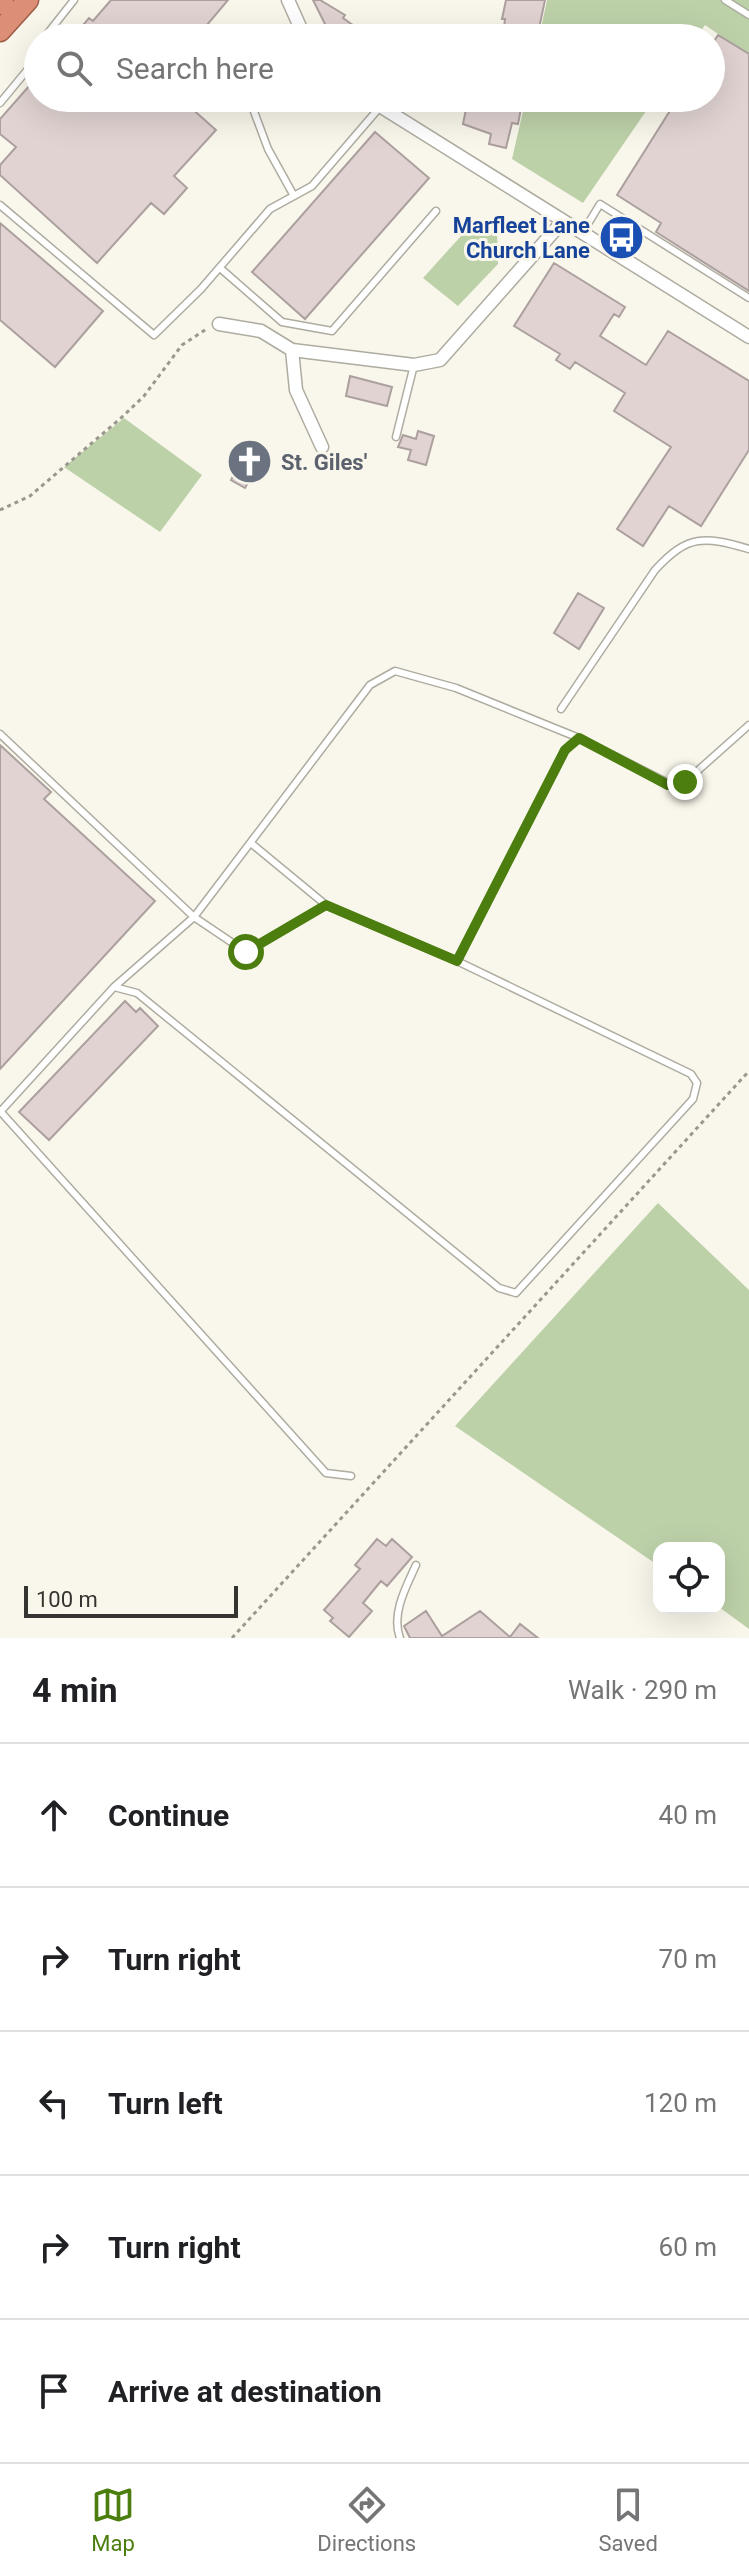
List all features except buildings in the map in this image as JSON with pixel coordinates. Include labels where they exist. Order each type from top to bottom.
[{"type":"highway","points":[[0,31],[28,0]]},
{"type":"street","points":[[288,0],[299,24]]},
{"type":"street","points":[[388,112],[749,337]]},
{"type":"street","points":[[219,324],[261,331],[292,350],[414,365],[440,360],[563,221]]},
{"type":"street","points":[[292,350],[296,390],[322,447]]},
{"type":"lane","points":[[55,24],[74,0]]},
{"type":"lane","points":[[725,0],[749,15]]},
{"type":"lane","points":[[0,103],[24,74]]},
{"type":"lane","points":[[254,112],[268,149],[294,196]]},
{"type":"lane","points":[[0,205],[154,335],[220,268],[270,209],[312,186],[376,112]]},
{"type":"lane","points":[[582,233],[600,204],[749,298]]},
{"type":"lane","points":[[220,268],[282,322],[332,331],[436,211]]},
{"type":"lane","points":[[396,437],[414,365]]},
{"type":"lane","points":[[561,709],[655,570],[673,550],[696,539],[749,549]]},
{"type":"lane","points":[[351,1476],[326,1473],[0,1112],[114,987],[194,917],[370,685],[395,671],[456,688],[579,738],[674,786],[685,782],[749,725]]},
{"type":"lane","points":[[0,734],[194,917],[246,952],[326,905]]},
{"type":"lane","points":[[457,961],[565,750],[579,738]]},
{"type":"lane","points":[[114,987],[137,993],[499,1288],[516,1293],[693,1099],[697,1083],[691,1074],[457,961],[326,905],[252,844]]},
{"type":"lane","points":[[400,1638],[396,1628],[398,1614],[416,1565]]},
{"type":"path","points":[[0,510],[30,496],[144,396],[182,345],[219,324]]},
{"type":"path","points":[[232,1638],[749,1071]]},
{"type":"green space","points":[[547,0],[749,0],[749,55],[725,39],[725,24],[542,24]]},
{"type":"green space","points":[[523,112],[645,112],[583,203],[512,159]]},
{"type":"green space","points":[[471,225],[491,225],[492,230],[497,231],[498,264],[458,306],[423,278]]},
{"type":"green space","points":[[124,418],[202,475],[160,532],[64,467]]},
{"type":"green space","points":[[658,1203],[749,1290],[749,1629],[725,1611],[725,1542],[653,1542],[653,1562],[455,1426]]},
{"type":"place","name":"Marfleet Lane Church Lane","points":[[621,238]]},
{"type":"place","name":"St. Giles'","points":[[250,462]]},
{"type":"route","points":[[246,952],[326,905],[457,961],[565,750],[579,738],[668,785],[685,782]]}]
